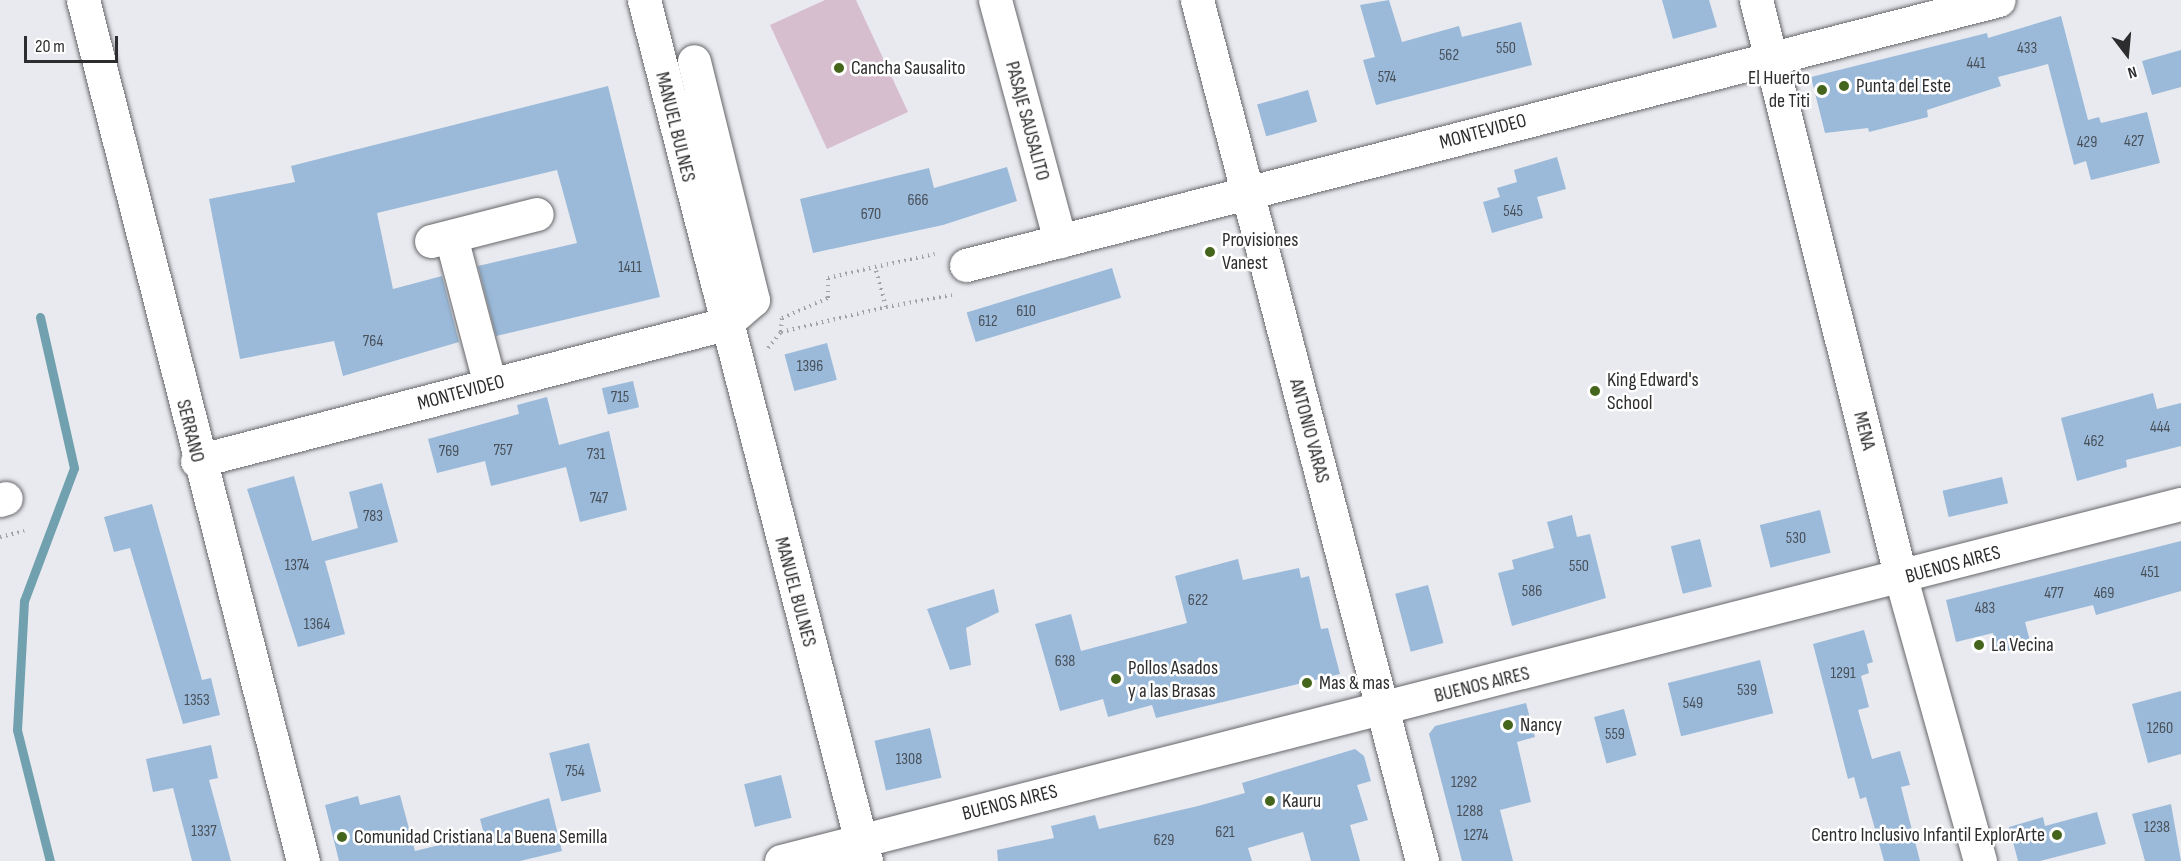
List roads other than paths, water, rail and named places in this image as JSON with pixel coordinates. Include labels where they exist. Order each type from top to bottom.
[{"type":"street","name":"SERRANO","points":[[83,0],[197,461],[303,861]]},
{"type":"street","name":"MANUEL BULNES","points":[[644,0],[734,360],[863,851]]},
{"type":"street","name":"PASAJE SAUSALITO","points":[[995,0],[1060,241]]},
{"type":"street","name":"ANTONIO VARAS","points":[[1197,0],[1422,861]]},
{"type":"street","name":"MENA","points":[[1755,0],[1901,578],[1980,861]]},
{"type":"street","name":"MONTEVIDEO","points":[[966,265],[1999,0]]},
{"type":"street","name":"MANUEL BULNES","points":[[694,61],[753,300],[725,324]]},
{"type":"street","points":[[490,385],[441,239],[537,214]]},
{"type":"street","name":"MONTEVIDEO","points":[[197,461],[725,324]]},
{"type":"street","name":"BUENOS AIRES","points":[[781,861],[863,851],[1382,710],[2181,504]]},
{"type":"waterway","points":[[40,317],[74,468],[24,601],[17,730],[50,861]]},
{"type":"place","name":"Cancha Sausalito","points":[[839,68]]},
{"type":"place","name":"Punta del Este","points":[[1844,86]]},
{"type":"place","name":"El Huerto de Titi","points":[[1822,90]]},
{"type":"place","name":"Provisiones Vanest","points":[[1210,252]]},
{"type":"place","name":"King Edward's School","points":[[1595,391]]},
{"type":"place","name":"La Vecina","points":[[1979,645]]},
{"type":"place","name":"Pollos Asados y a las Brasas","points":[[1116,679]]},
{"type":"place","name":"Mas & mas","points":[[1307,683]]},
{"type":"place","name":"Nancy","points":[[1508,725]]},
{"type":"place","name":"Kauru","points":[[1270,801]]},
{"type":"place","name":"Centro Inclusivo Infantil ExplorArte","points":[[2057,835]]},
{"type":"place","name":"Comunidad Cristiana La Buena Semilla","points":[[342,837]]}]
